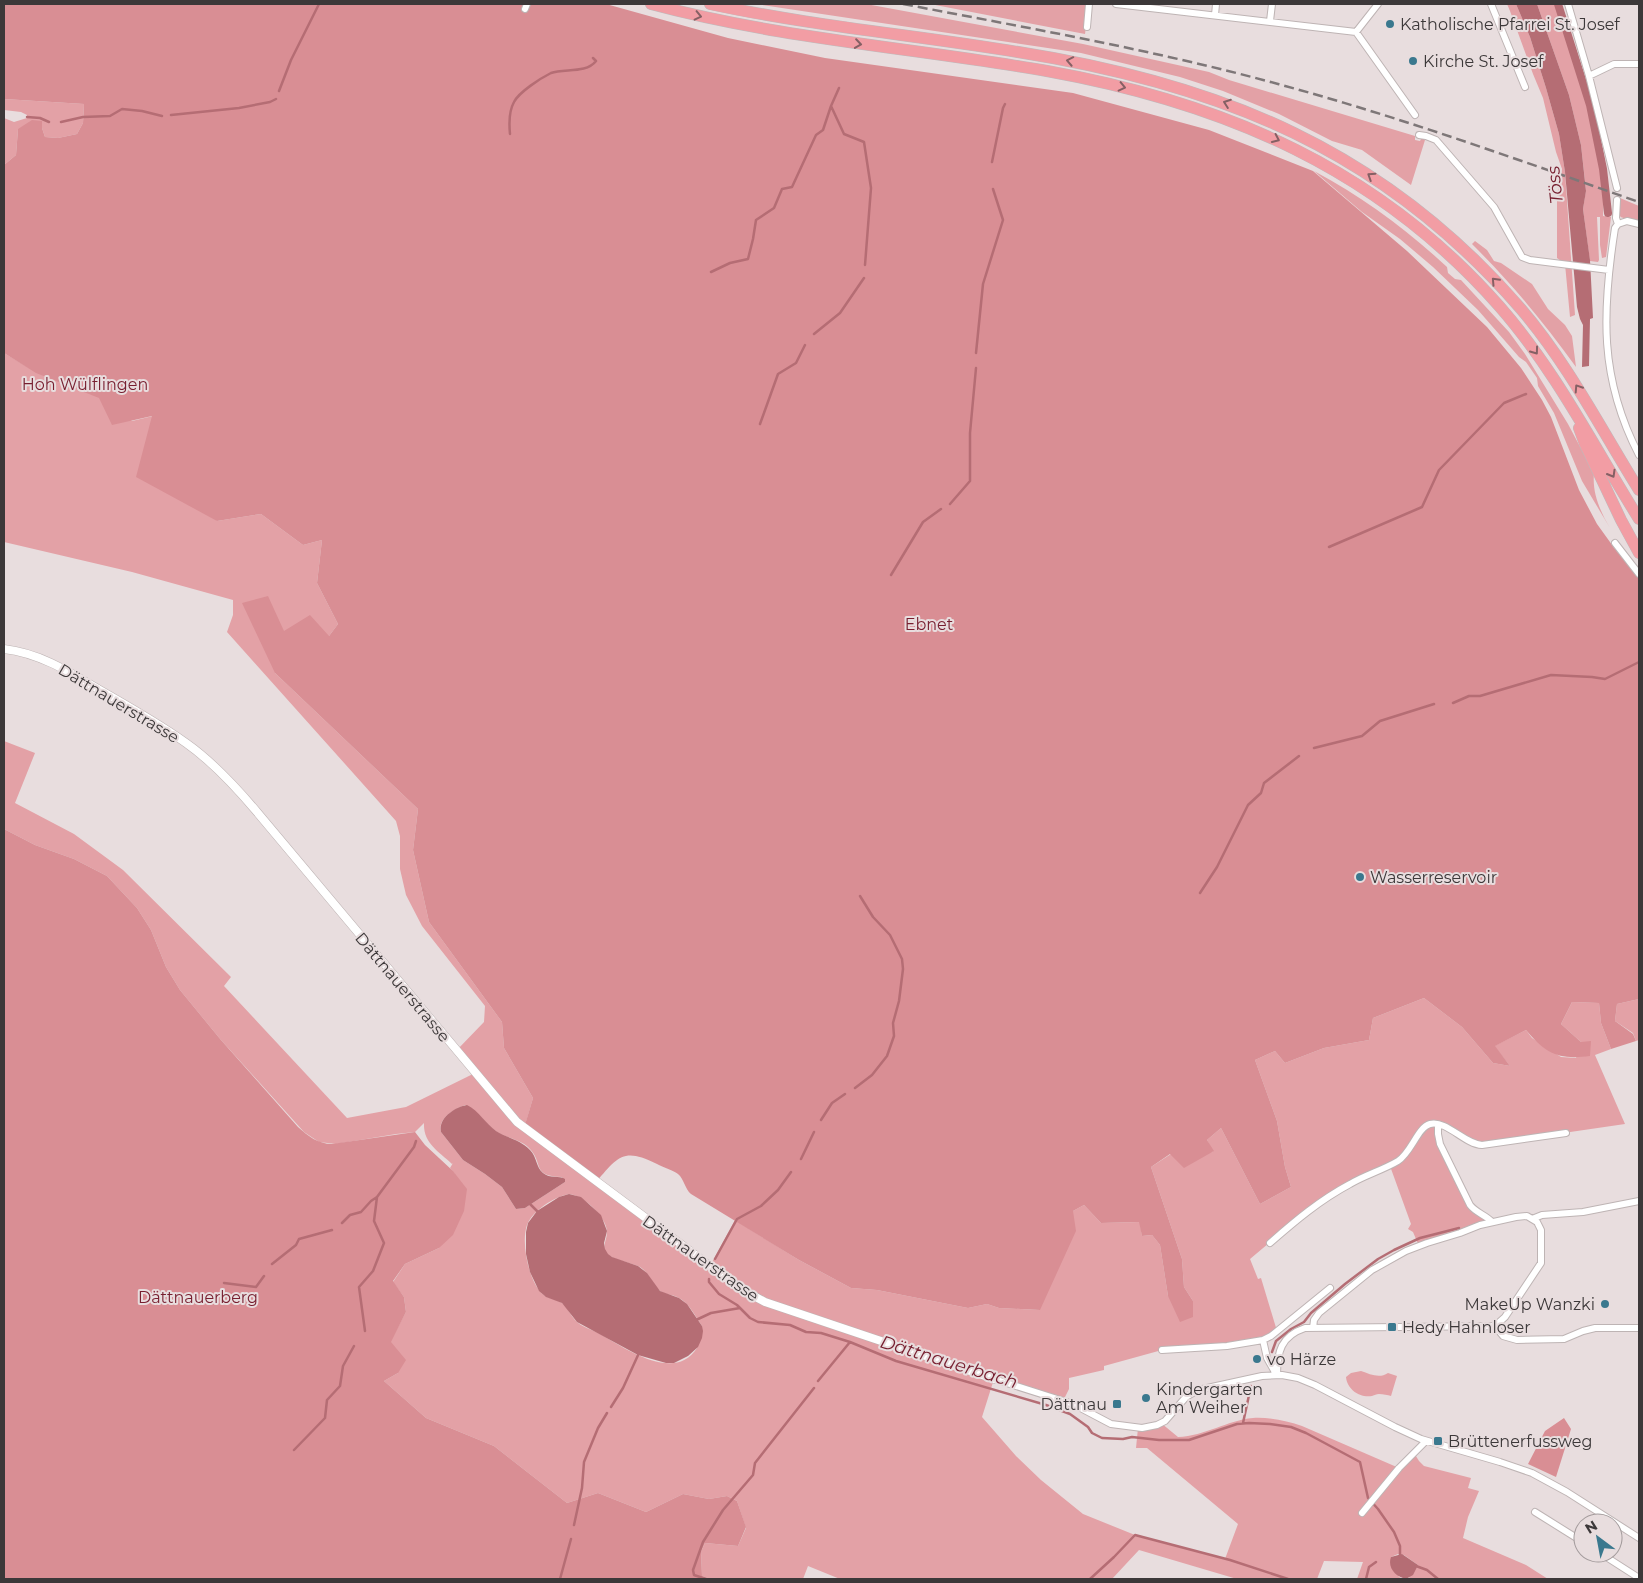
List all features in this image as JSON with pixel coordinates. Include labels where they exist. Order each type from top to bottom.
[{"type":"highway","points":[[651,4],[771,30],[997,63],[1098,81],[1176,101],[1253,129],[1308,155],[1360,186],[1404,217],[1440,247],[1511,320],[1570,402],[1639,519]]},
{"type":"highway","points":[[710,4],[801,21],[1019,52],[1121,72],[1174,85],[1220,100],[1265,118],[1314,142],[1368,174],[1413,206],[1450,236],[1494,280],[1522,310],[1559,360],[1639,490]]},
{"type":"highway","points":[[1570,402],[1585,444],[1639,553]]},
{"type":"street","points":[[1087,27],[1089,4]]},
{"type":"street","points":[[1116,4],[1154,6],[1356,32],[1415,114]]},
{"type":"street","points":[[1215,15],[1216,4]]},
{"type":"street","points":[[1270,21],[1272,4]]},
{"type":"street","points":[[1356,32],[1378,4]]},
{"type":"street","points":[[1492,4],[1525,86]]},
{"type":"street","points":[[1568,4],[1589,76],[1616,188]]},
{"type":"street","points":[[1589,76],[1614,64],[1639,64]]},
{"type":"street","points":[[1419,135],[1436,140],[1494,207],[1522,256],[1530,260],[1609,270]]},
{"type":"street","points":[[1617,200],[1616,218],[1618,224]]},
{"type":"street","points":[[1639,224],[1627,221],[1618,224],[1615,228],[1606,298],[1609,362],[1622,416],[1639,455]]},
{"type":"street","points":[[1615,543],[1639,574]]},
{"type":"street","name":"Dättnauerstrasse","points":[[4,649],[39,657],[69,672],[186,744],[217,770],[239,791],[513,1119],[741,1289],[765,1302],[1078,1406],[1110,1424],[1142,1428],[1157,1425],[1165,1421],[1183,1400],[1194,1391],[1257,1376],[1292,1376],[1309,1382],[1402,1431],[1426,1441],[1509,1464],[1532,1473],[1567,1492],[1639,1538]]},
{"type":"street","points":[[1270,1242],[1341,1188],[1400,1160],[1410,1150],[1425,1127],[1430,1124],[1438,1124],[1448,1128],[1473,1144],[1482,1146],[1566,1133]]},
{"type":"street","points":[[1438,1124],[1440,1144],[1470,1205],[1492,1222]]},
{"type":"street","points":[[1532,1218],[1544,1214],[1578,1213],[1639,1201]]},
{"type":"street","points":[[1277,1375],[1278,1356],[1284,1342],[1299,1330],[1313,1328],[1495,1326],[1505,1317],[1541,1263],[1541,1230],[1532,1218],[1520,1216],[1492,1222],[1418,1246],[1384,1262],[1367,1274],[1319,1313],[1314,1320],[1313,1328]]},
{"type":"street","points":[[1162,1350],[1225,1346],[1264,1340],[1330,1288]]},
{"type":"street","points":[[1495,1326],[1503,1336],[1517,1340],[1564,1338],[1595,1328],[1639,1328]]},
{"type":"street","points":[[1264,1340],[1267,1358],[1277,1375]]},
{"type":"street","points":[[1362,1514],[1399,1468],[1426,1441]]},
{"type":"street","points":[[1534,1512],[1573,1536]]},
{"type":"street","points":[[1616,1563],[1639,1578]]},
{"type":"green space","name":"Ebnet","points":[[4,4],[606,4],[728,38],[825,58],[1073,93],[1209,130],[1313,171],[1407,251],[1487,327],[1521,368],[1551,417],[1579,490],[1597,524],[1639,578],[1639,999],[1617,1004],[1615,1021],[1633,1034],[1636,1041],[1611,1049],[1601,1023],[1599,1003],[1572,1002],[1561,1024],[1581,1042],[1591,1041],[1590,1056],[1570,1057],[1554,1054],[1540,1045],[1526,1030],[1495,1046],[1510,1066],[1493,1063],[1462,1027],[1424,998],[1373,1018],[1369,1040],[1324,1048],[1285,1063],[1275,1051],[1255,1060],[1277,1121],[1285,1167],[1291,1187],[1260,1204],[1221,1128],[1207,1140],[1214,1151],[1184,1168],[1170,1154],[1151,1167],[1182,1259],[1184,1287],[1193,1301],[1193,1317],[1180,1322],[1168,1296],[1160,1245],[1152,1235],[1142,1236],[1139,1222],[1101,1223],[1084,1205],[1073,1211],[1076,1231],[1040,1310],[999,1308],[987,1304],[968,1308],[877,1290],[851,1288],[799,1260],[691,1194],[678,1174],[646,1159],[636,1156],[622,1157],[610,1166],[596,1182],[524,1128],[533,1098],[504,1048],[502,1022],[429,922],[413,850],[418,809],[275,673],[242,603],[268,596],[284,631],[310,615],[329,636],[338,624],[317,583],[322,540],[303,545],[261,514],[217,521],[136,477],[152,416],[112,425],[99,398],[36,373],[4,353],[4,165],[16,155],[18,129],[32,120],[42,121],[45,137],[58,138],[77,134],[83,123],[84,104],[4,99]]},
{"type":"green space","points":[[756,4],[866,4],[1083,44],[1209,72],[1229,80],[1415,136],[1415,140],[1420,141],[1422,137],[1425,140],[1411,185],[1362,150],[1332,141],[1279,114],[1223,91],[1180,77],[1081,53]]},
{"type":"green space","points":[[930,4],[1089,4],[1085,34]]},
{"type":"green space","points":[[1507,4],[1516,4],[1530,37],[1559,134],[1565,172],[1575,315],[1570,317],[1565,264],[1557,258],[1557,195],[1562,169],[1543,98]]},
{"type":"green space","points":[[1537,4],[1556,4],[1588,105],[1604,187],[1603,216],[1611,217],[1606,257],[1602,258],[1600,217],[1597,217],[1598,262],[1590,261],[1583,209],[1586,190],[1581,145],[1569,95]]},
{"type":"green space","points":[[4,99],[84,104],[83,123],[77,134],[58,138],[45,137],[42,128],[18,129],[16,155],[4,165],[4,118],[14,122],[27,118],[27,115],[21,112],[4,110]]},
{"type":"green space","points":[[1314,171],[1384,214],[1416,239],[1447,267],[1448,273],[1455,279],[1461,280],[1509,332],[1525,354],[1568,424],[1594,473],[1594,488],[1598,502],[1610,528],[1582,481],[1554,413],[1538,386],[1537,378],[1526,362],[1519,357],[1478,310],[1433,267],[1400,239],[1362,212]]},
{"type":"green space","points":[[1620,198],[1639,206],[1639,221],[1620,217],[1618,211]]},
{"type":"green space","points":[[1475,241],[1487,250],[1494,261],[1501,263],[1532,284],[1548,309],[1565,325],[1572,336],[1576,367],[1527,303],[1472,244]]},
{"type":"green space","name":"Hoh Wülflingen","points":[[28,339],[132,421],[153,416],[217,521],[261,514],[303,545],[322,540],[317,583],[338,624],[329,636],[275,673],[418,809],[413,850],[429,922],[502,1022],[504,1048],[533,1098],[524,1129],[710,1266],[735,1220],[799,1260],[851,1288],[877,1290],[968,1308],[987,1304],[999,1308],[1039,1310],[1073,1211],[1084,1205],[1101,1223],[1140,1222],[1142,1236],[1152,1235],[1160,1245],[1168,1296],[1193,1301],[1184,1287],[1182,1259],[1151,1167],[1171,1154],[1213,1152],[1207,1140],[1221,1128],[1260,1204],[1291,1187],[1285,1167],[1277,1121],[1255,1060],[1275,1051],[1285,1063],[1324,1048],[1369,1040],[1373,1018],[1424,998],[1462,1027],[1493,1063],[1510,1066],[1494,1046],[1526,1030],[1532,1038],[1561,1057],[1576,1058],[1581,1042],[1561,1024],[1572,1002],[1599,1003],[1601,1023],[1611,1049],[1595,1055],[1625,1124],[1482,1145],[1442,1125],[1438,1134],[1470,1205],[1492,1222],[1419,1246],[1413,1232],[1408,1229],[1411,1224],[1390,1166],[1363,1176],[1300,1217],[1250,1259],[1258,1279],[1261,1278],[1277,1331],[1263,1340],[1162,1350],[1104,1366],[1104,1370],[1069,1378],[1069,1389],[1063,1401],[994,1379],[982,1417],[1016,1456],[1041,1480],[1083,1514],[1135,1535],[1225,1559],[1238,1524],[1147,1448],[1136,1448],[1138,1428],[1161,1423],[1178,1437],[1198,1434],[1244,1419],[1265,1418],[1302,1426],[1399,1468],[1414,1453],[1424,1466],[1471,1478],[1468,1488],[1479,1491],[1468,1517],[1463,1538],[1526,1565],[1548,1579],[1404,1579],[1357,1579],[1363,1562],[1324,1561],[1317,1579],[1237,1579],[1139,1550],[1112,1579],[840,1579],[808,1566],[803,1579],[709,1579],[702,1576],[701,1551],[705,1543],[738,1546],[746,1528],[737,1501],[727,1496],[709,1499],[683,1494],[646,1512],[598,1493],[567,1503],[494,1446],[426,1418],[384,1381],[398,1373],[390,1342],[406,1312],[404,1297],[393,1282],[405,1264],[439,1248],[455,1174],[450,1168],[453,1163],[432,1146],[426,1136],[424,1123],[415,1132],[336,1144],[319,1142],[304,1132],[221,1040],[180,990],[166,967],[151,930],[137,908],[107,876],[74,859],[35,845],[4,829],[4,741],[35,753],[15,803],[74,834],[123,870],[231,977],[224,986],[347,1118],[406,1107],[475,1073],[456,1051],[484,1022],[485,1006],[422,926],[406,895],[400,869],[400,836],[396,821],[227,632],[233,615],[233,600],[132,572],[4,542],[4,353],[29,368]],"holes":[[[465,1105],[497,1132],[528,1147],[542,1171],[552,1176],[562,1177],[565,1182],[525,1208],[516,1209],[502,1187],[463,1160],[441,1132],[442,1123],[447,1115]],[[575,1195],[599,1214],[606,1226],[605,1251],[607,1254],[615,1259],[640,1267],[659,1290],[685,1302],[702,1326],[697,1348],[688,1358],[676,1363],[650,1360],[581,1325],[562,1303],[547,1297],[539,1290],[529,1268],[525,1249],[525,1232],[530,1219],[539,1209],[563,1196]],[[1398,1554],[1404,1555],[1418,1565],[1409,1578],[1399,1577],[1391,1557]]]},
{"type":"green space","name":"Dättnauerberg","points":[[4,829],[35,845],[74,859],[107,876],[137,908],[151,930],[166,967],[180,990],[221,1040],[298,1127],[314,1139],[327,1144],[415,1132],[425,1145],[453,1171],[467,1189],[464,1211],[453,1235],[439,1248],[405,1264],[393,1281],[404,1297],[406,1312],[391,1342],[406,1360],[398,1373],[384,1381],[426,1418],[494,1446],[567,1503],[598,1493],[646,1512],[683,1494],[709,1499],[727,1496],[737,1501],[746,1527],[738,1546],[705,1543],[701,1551],[702,1576],[709,1579],[4,1579]]},
{"type":"green space","points":[[1639,999],[1639,1040],[1636,1041],[1633,1033],[1615,1021],[1617,1004]]},
{"type":"green space","points":[[1361,1371],[1381,1376],[1388,1373],[1397,1376],[1391,1396],[1376,1394],[1363,1396],[1354,1392],[1346,1377],[1351,1373]]},
{"type":"green space","points":[[1564,1418],[1571,1429],[1556,1477],[1528,1464],[1545,1431]]},
{"type":"shaded area","points":[[1516,4],[1537,4],[1569,95],[1581,145],[1586,191],[1583,209],[1590,260],[1593,318],[1590,319],[1589,366],[1582,367],[1583,325],[1577,307],[1565,172],[1559,134],[1530,37]]},
{"type":"shaded area","points":[[467,1105],[496,1131],[518,1141],[526,1147],[532,1153],[543,1173],[563,1178],[565,1182],[525,1208],[516,1209],[502,1187],[463,1160],[441,1132],[442,1122],[448,1114],[457,1108]]},
{"type":"shaded area","points":[[569,1194],[581,1197],[601,1215],[607,1231],[604,1243],[608,1254],[638,1266],[647,1273],[660,1291],[679,1298],[687,1304],[702,1326],[703,1331],[698,1347],[688,1356],[674,1363],[666,1363],[638,1355],[577,1322],[562,1303],[546,1297],[539,1291],[530,1272],[526,1254],[528,1223],[537,1211],[559,1197]]},
{"type":"shaded area","points":[[1402,1554],[1418,1565],[1413,1575],[1406,1579],[1396,1574],[1390,1565],[1391,1557]]},
{"type":"waterway","points":[[279,91],[291,60],[319,4]]},
{"type":"waterway","points":[[1558,4],[1590,105],[1603,169],[1608,213]]},
{"type":"waterway","points":[[510,134],[511,109],[520,94],[551,73],[587,68],[596,61],[593,58]]},
{"type":"waterway","points":[[839,88],[831,106],[844,134],[864,142],[871,188],[865,265]]},
{"type":"waterway","points":[[171,115],[239,108],[276,99]]},
{"type":"waterway","points":[[992,162],[1005,104]]},
{"type":"waterway","points":[[711,272],[730,263],[748,259],[756,220],[774,208],[782,189],[792,187],[816,135],[823,130],[831,106]]},
{"type":"waterway","points":[[61,122],[83,117],[110,116],[122,109],[162,116]]},
{"type":"waterway","points":[[27,117],[40,118],[49,122]]},
{"type":"waterway","points":[[976,353],[983,284],[1003,220],[993,189]]},
{"type":"waterway","points":[[814,334],[840,313],[864,278]]},
{"type":"waterway","points":[[760,424],[778,374],[796,363],[805,345]]},
{"type":"waterway","points":[[950,504],[970,481],[970,433],[976,368]]},
{"type":"waterway","points":[[1329,547],[1422,507],[1439,470],[1504,403],[1526,394]]},
{"type":"waterway","points":[[891,575],[923,522],[941,509]]},
{"type":"waterway","points":[[1453,703],[1469,696],[1480,696],[1551,675],[1605,679],[1639,662]]},
{"type":"waterway","points":[[1314,748],[1362,736],[1380,721],[1434,704]]},
{"type":"waterway","points":[[1200,893],[1217,867],[1248,805],[1261,793],[1264,783],[1299,756]]},
{"type":"waterway","name":"Dättnauerbach","points":[[855,1088],[872,1075],[887,1056],[894,1036],[893,1023],[899,1001],[903,969],[902,959],[890,935],[873,917],[860,896]]},
{"type":"waterway","name":"Dättnauerbach","points":[[821,1120],[832,1103],[845,1094]]},
{"type":"waterway","name":"Dättnauerbach","points":[[801,1159],[814,1132]]},
{"type":"waterway","points":[[365,1331],[359,1287],[373,1271],[384,1243],[374,1221],[377,1197],[414,1147],[416,1141]]},
{"type":"waterway","name":"Dättnauerbach","points":[[715,1259],[737,1219],[761,1206],[778,1190],[791,1172]]},
{"type":"waterway","points":[[342,1223],[350,1215],[361,1212],[377,1197]]},
{"type":"waterway","points":[[530,1204],[539,1213]]},
{"type":"waterway","points":[[1272,1352],[1276,1341],[1291,1329],[1304,1322],[1311,1313],[1345,1284],[1378,1259],[1420,1238],[1459,1228]]},
{"type":"waterway","points":[[272,1264],[296,1245],[299,1239],[332,1230]]},
{"type":"waterway","points":[[224,1283],[256,1287],[264,1276]]},
{"type":"waterway","name":"Dättnauerbach","points":[[709,1279],[709,1282],[719,1294],[737,1305],[750,1318],[758,1322],[790,1325],[806,1332],[821,1333],[850,1342],[896,1361],[1046,1405],[1070,1414],[1088,1427],[1092,1433],[1102,1438],[1123,1439],[1132,1437],[1159,1440],[1189,1440],[1237,1424],[1249,1423],[1291,1427],[1306,1433],[1360,1462],[1368,1498],[1394,1532],[1400,1546],[1400,1557]]},
{"type":"waterway","points":[[696,1320],[711,1313],[740,1308]]},
{"type":"waterway","points":[[818,1381],[850,1342]]},
{"type":"waterway","points":[[294,1450],[325,1418],[327,1400],[340,1386],[343,1366],[354,1346]]},
{"type":"waterway","points":[[611,1407],[623,1388],[639,1353]]},
{"type":"waterway","points":[[1243,1423],[1251,1386]]},
{"type":"waterway","points":[[706,1579],[694,1575],[693,1570],[703,1542],[723,1510],[753,1475],[755,1463],[814,1388]]},
{"type":"waterway","name":"Dättnauerbach","points":[[574,1525],[582,1488],[584,1462],[598,1428],[607,1413]]},
{"type":"waterway","points":[[1090,1579],[1135,1535],[1230,1560],[1288,1579]]},
{"type":"waterway","name":"Dättnauerbach","points":[[560,1579],[571,1539]]},
{"type":"waterway","points":[[1366,1579],[1369,1567],[1376,1562]]},
{"type":"waterway","name":"Dättnauerbach","points":[[1416,1566],[1427,1570],[1438,1579]]},
{"type":"railway","points":[[903,4],[1138,50],[1278,84],[1414,125],[1639,202]]},
{"type":"place","name":"Katholische Pfarrei St. Josef","points":[[1390,24]]},
{"type":"place","name":"Kirche St. Josef","points":[[1413,61]]},
{"type":"place","name":"Wasserreservoir","points":[[1360,877]]},
{"type":"place","name":"MakeUp Wanzki","points":[[1605,1304]]},
{"type":"place","name":"Hedy Hahnloser","points":[[1392,1327]]},
{"type":"place","name":"vo Härze","points":[[1257,1359]]},
{"type":"place","name":"Kindergarten Am Weiher","points":[[1146,1398]]},
{"type":"place","name":"Dättnau","points":[[1117,1404]]},
{"type":"place","name":"Brüttenerfussweg","points":[[1438,1441]]},
{"type":"water label","name":"Töss","points":[[1555,185]]}]
